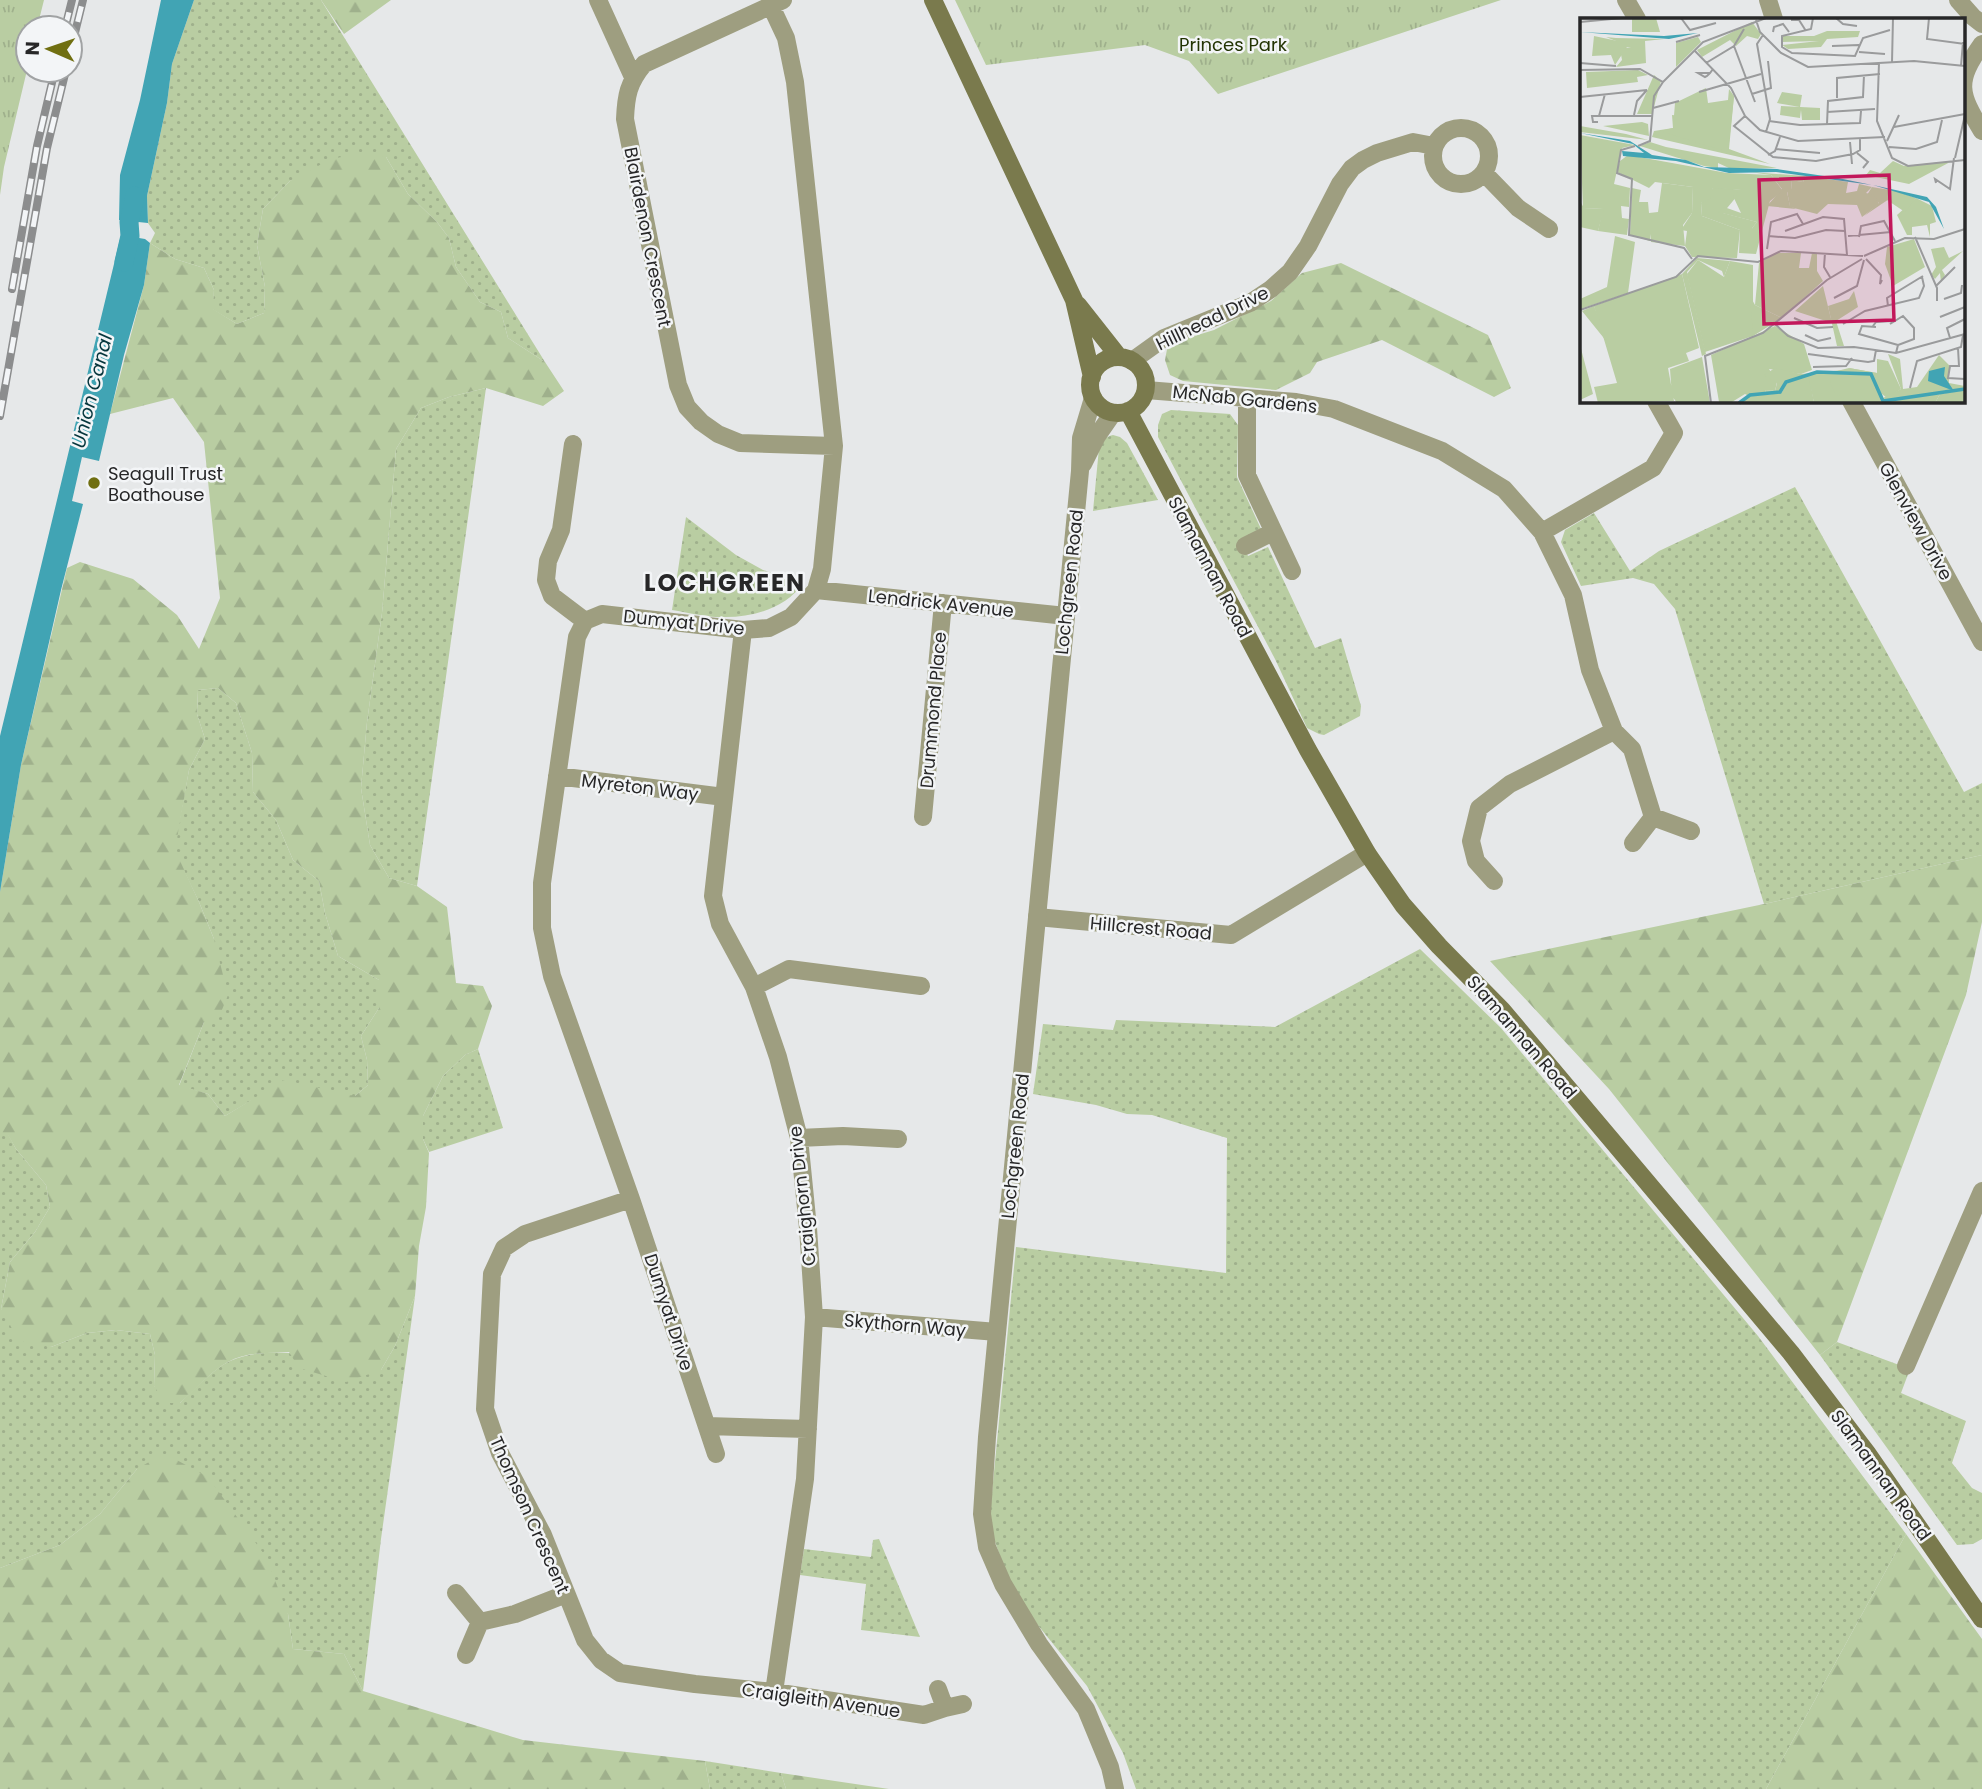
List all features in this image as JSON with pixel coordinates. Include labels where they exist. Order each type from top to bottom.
[{"type":"main road","points":[[933,0],[1074,300],[1092,377],[1093,398]]},
{"type":"main road","points":[[1074,300],[1125,359],[1139,366],[1143,373],[1146,390],[1140,403],[1120,412]]},
{"type":"main road","points":[[1092,377],[1102,363],[1110,359],[1125,359]]},
{"type":"main road","name":"Slamannan Road","points":[[1093,398],[1098,405],[1120,412],[1367,853],[1403,905],[1502,1010],[1791,1353],[1867,1453],[1982,1619]]},
{"type":"street","points":[[598,0],[633,77],[644,64],[777,3],[796,82],[834,446],[822,569],[816,590]]},
{"type":"street","points":[[1626,0],[1636,18]]},
{"type":"street","points":[[1768,0],[1774,18]]},
{"type":"street","points":[[1958,0],[1982,24]]},
{"type":"street","points":[[1965,69],[1982,44]]},
{"type":"street","name":"Blairdenon Crescent","points":[[633,77],[626,98],[625,120],[678,385],[687,407],[709,428],[740,443],[834,446]]},
{"type":"street","points":[[1965,99],[1982,131]]},
{"type":"street","points":[[1459,128],[1474,131],[1485,142],[1489,158],[1484,173],[1471,183],[1455,184],[1440,176],[1432,162],[1434,146],[1444,133],[1459,128]]},
{"type":"street","name":"Hillhead Drive","points":[[1125,359],[1164,338],[1250,303],[1271,289],[1290,272],[1308,246],[1340,184],[1352,168],[1363,160],[1413,142],[1434,146]]},
{"type":"street","points":[[1484,173],[1517,208],[1549,229]]},
{"type":"street","name":"McNab Gardens","points":[[1146,390],[1296,402],[1334,409],[1442,451],[1504,489],[1542,532],[1573,595],[1590,670],[1614,731],[1632,750],[1653,817]]},
{"type":"street","name":"Lochgreen Road","points":[[1093,398],[1081,438],[982,1514],[987,1547],[1003,1584],[1039,1644],[1086,1709],[1107,1757],[1115,1789]]},
{"type":"street","points":[[1247,399],[1247,475],[1292,571]]},
{"type":"street","points":[[1542,532],[1653,468],[1674,433],[1657,402]]},
{"type":"street","name":"Glenview Drive","points":[[1852,402],[1982,642]]},
{"type":"street","name":"Lochgreen Road","points":[[1080,471],[1097,436],[1120,412]]},
{"type":"street","points":[[573,444],[561,530],[548,561],[546,580],[552,596],[585,621]]},
{"type":"street","points":[[1245,545],[1273,532]]},
{"type":"street","name":"Dumyat Drive","points":[[716,1454],[631,1199],[552,976],[542,928],[542,883],[577,637],[585,621],[602,614],[743,630],[769,628],[791,617],[816,590]]},
{"type":"street","name":"Lendrick Avenue","points":[[816,590],[1066,616]]},
{"type":"street","name":"Drummond Place","points":[[923,817],[943,603]]},
{"type":"street","name":"Craighorn Drive","points":[[743,630],[713,896],[720,924],[754,987],[778,1057],[799,1138],[814,1317],[805,1479],[774,1692]]},
{"type":"street","points":[[1494,881],[1476,861],[1471,842],[1479,807],[1510,784],[1614,731]]},
{"type":"street","name":"Myreton Way","points":[[557,776],[723,797]]},
{"type":"street","points":[[1633,843],[1653,817],[1691,831]]},
{"type":"street","name":"Hillcrest Road","points":[[1037,917],[1231,935],[1367,853]]},
{"type":"street","points":[[754,987],[789,969],[920,986]]},
{"type":"street","points":[[799,1138],[843,1136],[898,1139]]},
{"type":"street","points":[[1906,1366],[1982,1191]]},
{"type":"street","name":"Thomson Crescent","points":[[631,1199],[525,1234],[504,1248],[492,1274],[485,1409],[500,1453],[543,1535],[585,1640],[600,1660],[620,1673],[695,1684]]},
{"type":"street","name":"Skythorn Way","points":[[814,1317],[997,1332]]},
{"type":"street","points":[[706,1426],[808,1429]]},
{"type":"street","points":[[456,1593],[480,1622]]},
{"type":"street","points":[[480,1622],[515,1614],[566,1594]]},
{"type":"street","points":[[466,1655],[480,1622]]},
{"type":"street","name":"Craigleith Avenue","points":[[695,1684],[774,1692],[924,1715],[954,1706],[938,1689]]},
{"type":"green space","points":[[0,0],[44,0],[40,14],[14,14],[14,84],[24,84],[0,195]]},
{"type":"green space","points":[[194,0],[321,0],[545,362],[508,338],[501,312],[480,302],[456,267],[449,238],[437,222],[408,194],[386,157],[290,181],[263,209],[257,245],[265,287],[264,313],[237,324],[212,309],[214,290],[204,268],[175,259],[150,243],[155,233],[148,223],[147,196],[167,103],[172,64]]},
{"type":"green space","points":[[321,0],[391,0],[344,34]]},
{"type":"green space","name":"Princes Park","points":[[955,0],[1501,0],[1218,94],[1189,61],[1145,45],[986,65]]},
{"type":"green space","points":[[368,152],[386,157],[408,194],[437,222],[449,238],[456,267],[480,302],[501,312],[508,338],[545,362],[564,391],[543,406],[486,388],[449,397],[421,408],[396,449],[382,613],[361,788],[370,845],[389,878],[417,886],[447,907],[456,983],[483,986],[492,1006],[478,1049],[465,1055],[443,1076],[423,1116],[423,1139],[429,1153],[426,1207],[419,1246],[415,1296],[395,1346],[381,1370],[346,1382],[299,1368],[289,1352],[250,1355],[221,1366],[180,1403],[165,1403],[154,1386],[155,1355],[150,1334],[116,1330],[87,1333],[51,1347],[19,1341],[1,1309],[10,1262],[35,1232],[50,1207],[46,1185],[16,1149],[8,1135],[0,1134],[0,892],[21,765],[67,568],[80,562],[133,579],[177,615],[199,649],[220,598],[204,442],[173,398],[110,414],[144,285],[150,243],[175,259],[204,268],[214,290],[213,309],[237,324],[264,313],[265,287],[257,245],[263,209],[290,181],[331,159]],"holes":[[[218,688],[236,703],[252,753],[253,792],[276,820],[293,860],[319,881],[338,956],[379,980],[379,1008],[361,1036],[367,1060],[368,1085],[355,1096],[284,1080],[225,1116],[208,1094],[179,1085],[204,1022],[217,1022],[228,995],[214,939],[175,850],[189,770],[205,739],[197,714],[198,690]]]},
{"type":"green space","points":[[1341,263],[1488,335],[1511,388],[1494,397],[1382,340],[1317,362],[1310,373],[1276,390],[1183,381],[1170,375],[1165,360],[1168,344],[1214,330],[1271,301],[1302,273]]},
{"type":"green space","points":[[486,388],[417,886],[389,878],[370,845],[361,788],[382,613],[396,449],[421,408],[449,397]]},
{"type":"green space","points":[[1171,410],[1230,414],[1238,425],[1237,477],[1262,531],[1241,541],[1248,556],[1268,547],[1315,648],[1341,638],[1361,706],[1360,716],[1324,735],[1307,728],[1275,659],[1158,437],[1162,414]]},
{"type":"green space","points":[[1113,435],[1127,443],[1158,500],[1093,511],[1099,448],[1104,440]]},
{"type":"green space","points":[[1795,487],[1964,792],[1982,783],[1982,855],[1764,904],[1675,609],[1654,584],[1633,578],[1581,586],[1561,542],[1565,530],[1594,513],[1630,571],[1659,551]]},
{"type":"green space","points":[[686,517],[736,555],[763,570],[803,583],[788,598],[759,613],[713,617],[672,610]]},
{"type":"green space","points":[[218,688],[236,703],[252,753],[253,792],[276,820],[293,860],[319,881],[338,956],[379,980],[379,1008],[361,1036],[367,1060],[368,1085],[355,1096],[252,1100],[225,1116],[208,1094],[179,1086],[204,1022],[214,939],[174,850],[189,770],[205,739],[197,714],[198,690]]},
{"type":"green space","points":[[1982,855],[1982,922],[1966,995],[1837,1342],[1820,1355],[1609,1089],[1490,961]]},
{"type":"green space","points":[[1420,949],[1501,1028],[1758,1336],[1906,1534],[1766,1789],[1136,1789],[1123,1753],[1087,1686],[1037,1624],[1009,1581],[994,1539],[990,1513],[1016,1247],[1226,1273],[1227,1138],[1152,1115],[1127,1114],[1096,1105],[1033,1094],[1043,1024],[1113,1030],[1116,1020],[1275,1027]]},
{"type":"green space","points":[[478,1049],[503,1128],[429,1152],[423,1139],[423,1116],[443,1076],[465,1055]]},
{"type":"green space","points":[[0,1134],[8,1134],[16,1149],[46,1185],[50,1207],[35,1232],[10,1262],[1,1309],[51,1347],[87,1333],[116,1330],[150,1334],[155,1355],[154,1386],[180,1403],[217,1369],[248,1355],[306,1355],[381,1370],[395,1346],[415,1296],[363,1691],[344,1654],[293,1649],[288,1614],[137,1469],[100,1514],[60,1545],[0,1568]]},
{"type":"green space","points":[[1837,1342],[1910,1369],[1901,1393],[1966,1421],[1952,1463],[1972,1488],[1982,1493],[1982,1539],[1973,1544],[1957,1545],[1820,1355]]},
{"type":"green space","points":[[161,1455],[173,1458],[208,1477],[266,1557],[288,1614],[293,1649],[344,1654],[363,1691],[523,1740],[705,1761],[710,1789],[0,1789],[0,1568],[60,1545],[100,1514],[137,1469]]},
{"type":"green space","points":[[1906,1534],[1982,1639],[1982,1789],[1766,1789]]},
{"type":"green space","points":[[879,1539],[920,1637],[861,1630],[866,1584],[800,1575],[804,1549],[871,1557],[873,1540]]},
{"type":"green space","points":[[705,1761],[781,1773],[786,1789],[710,1789]]},
{"type":"green space","points":[[781,1773],[889,1789],[786,1789]]},
{"type":"water","points":[[161,0],[194,0],[172,64],[167,103],[147,196],[148,223],[119,220],[120,175],[140,100]]},
{"type":"water","points":[[121,235],[145,239],[150,243],[144,285],[99,461],[82,457],[72,501],[83,504],[21,765],[0,892],[0,736]]},
{"type":"waterway","name":"Union Canal","points":[[124,262],[135,196]]},
{"type":"railway","points":[[68,14],[72,0]]},
{"type":"railway","points":[[80,14],[83,0]]},
{"type":"railway","points":[[12,289],[37,146],[52,84]]},
{"type":"railway","points":[[0,416],[47,148],[63,84]]},
{"type":"place","name":"Seagull Trust Boathouse","points":[[94,483]]},
{"type":"district","name":"LOCHGREEN","points":[[725,582]]}]
